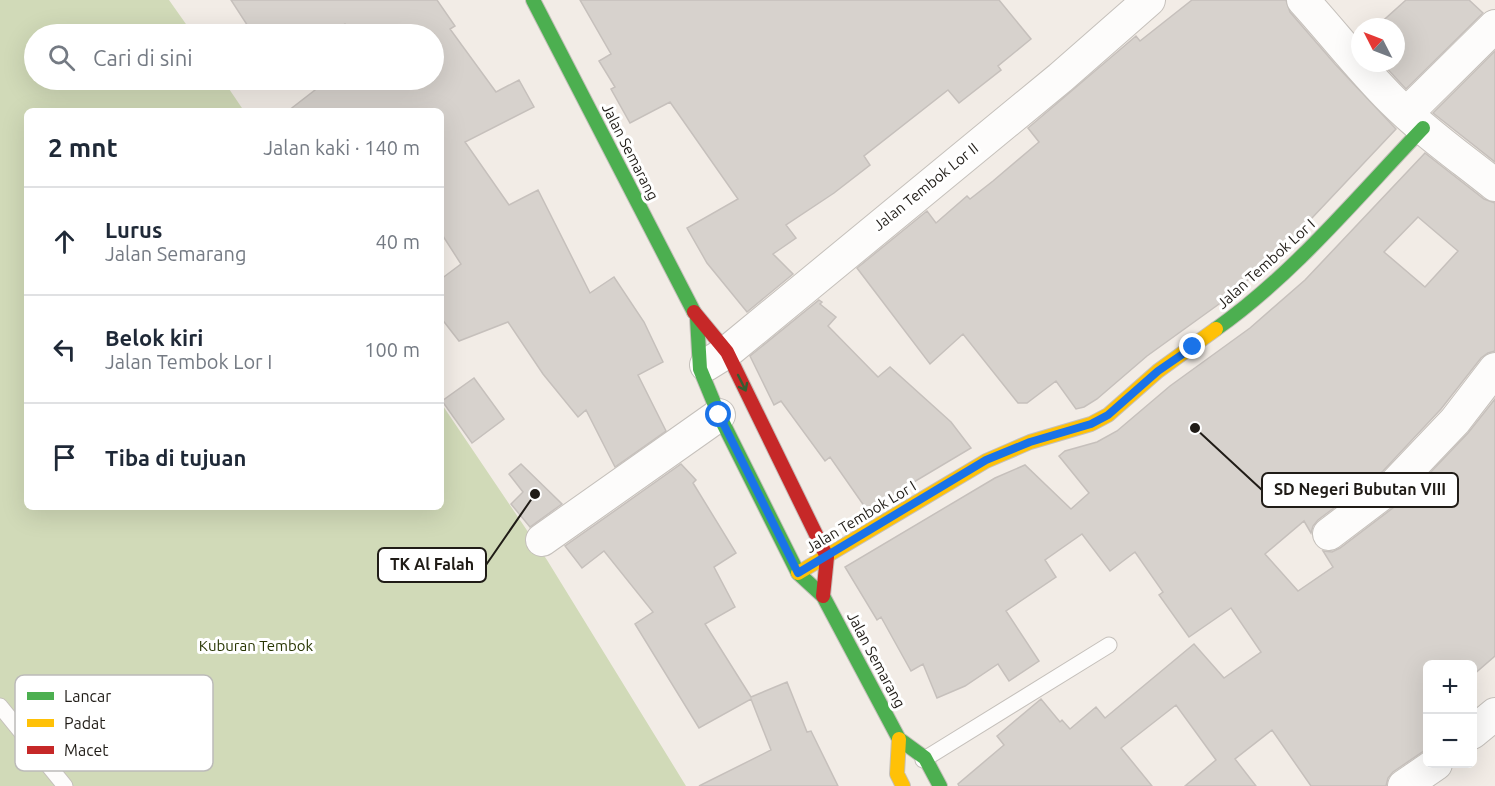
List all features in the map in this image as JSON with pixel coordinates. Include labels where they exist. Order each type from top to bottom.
[{"type":"street","name":"Jalan Semarang","points":[[533,0],[697,318],[727,352],[827,557]]},
{"type":"street","name":"Jalan Tembok Lor II","points":[[700,369],[727,352],[1060,78],[1149,0]]},
{"type":"street","points":[[1303,0],[1360,66],[1415,121],[1495,184]]},
{"type":"street","points":[[1415,121],[1495,26]]},
{"type":"street","name":"Jalan Tembok Lor I","points":[[798,573],[986,460],[1030,442],[1091,424],[1108,415],[1158,371],[1238,314],[1291,267],[1415,121]]},
{"type":"street","name":"Jalan Semarang","points":[[697,318],[700,369],[719,415],[798,573],[823,596],[899,739],[925,758],[940,786]]},
{"type":"street","points":[[1329,534],[1395,484],[1455,421],[1495,369]]},
{"type":"street","points":[[542,540],[719,415]]},
{"type":"street","points":[[823,596],[827,557]]},
{"type":"street","points":[[1477,730],[1495,714]]},
{"type":"street","points":[[899,739],[900,780]]},
{"type":"street","points":[[1404,786],[1430,768]]},
{"type":"lane","points":[[900,780],[925,758],[1109,645]]},
{"type":"lane","points":[[0,706],[15,724]]},
{"type":"lane","points":[[53,771],[65,786]]},
{"type":"green space","name":"Kuburan Tembok","points":[[0,0],[169,0],[186,24],[24,24],[24,90],[230,90],[242,108],[24,108],[24,510],[444,510],[444,407],[547,560],[686,786],[0,786]]},
{"type":"building","points":[[231,0],[437,0],[455,26],[450,29],[496,92],[519,80],[534,107],[465,142],[509,205],[538,190],[590,293],[614,277],[644,322],[663,362],[638,375],[666,431],[615,467],[586,410],[578,417],[543,374],[508,322],[459,341],[444,322],[444,277],[461,264],[444,238],[444,108],[292,108],[315,90],[444,90],[444,24],[247,24]]},
{"type":"building","points":[[580,0],[999,0],[1031,39],[998,66],[1001,70],[959,103],[948,90],[864,156],[870,165],[834,193],[786,225],[796,238],[773,254],[793,274],[747,312],[707,263],[687,228],[738,199],[670,102],[630,123],[611,89],[615,87],[599,61],[611,54]]},
{"type":"building","points":[[1192,0],[1286,0],[1290,12],[1396,129],[1278,254],[1226,299],[1147,356],[1097,399],[1084,407],[1076,409],[1056,381],[1027,403],[1018,403],[963,334],[930,364],[857,268],[927,211],[936,223],[967,196],[970,199],[993,181],[1039,142],[1028,128],[1136,36],[1140,41]]},
{"type":"building","points":[[1406,0],[1469,0],[1483,13],[1406,89],[1390,72],[1405,72],[1405,18],[1386,18]]},
{"type":"building","points":[[1495,51],[1495,162],[1433,113]]},
{"type":"building","points":[[1425,153],[1484,199],[1495,203],[1495,351],[1481,358],[1441,409],[1383,471],[1318,520],[1311,533],[1304,521],[1265,554],[1298,591],[1333,567],[1323,551],[1332,552],[1340,548],[1406,498],[1468,433],[1495,399],[1495,656],[1477,672],[1477,660],[1423,660],[1423,751],[1393,772],[1386,786],[1311,786],[1272,730],[1235,759],[1256,786],[1185,786],[1216,760],[1176,705],[1121,748],[1152,786],[959,786],[958,784],[1004,745],[997,736],[1041,699],[1060,722],[1062,720],[1070,729],[1096,707],[1105,718],[1194,644],[1224,678],[1261,652],[1231,608],[1189,637],[1159,595],[1163,592],[1135,552],[1110,571],[1082,534],[1045,560],[1056,577],[1006,611],[1039,661],[1009,681],[998,664],[965,686],[937,698],[923,664],[911,671],[881,617],[877,620],[845,567],[995,478],[1025,465],[1071,509],[1089,493],[1059,456],[1065,451],[1097,442],[1117,431],[1170,386],[1250,328],[1305,280]],"holes":[[[1418,217],[1458,251],[1425,287],[1384,252]]]},
{"type":"building","points":[[819,300],[822,302],[820,304],[836,317],[828,326],[878,377],[890,367],[951,422],[971,448],[867,510],[830,457],[825,461],[781,401],[774,405],[750,356]]},
{"type":"building","points":[[474,378],[504,419],[472,443],[444,404],[444,400]]},
{"type":"building","points":[[521,464],[562,504],[530,527],[511,504],[523,492],[509,474]]},
{"type":"building","points":[[681,464],[696,480],[693,483],[736,553],[714,567],[735,607],[705,624],[751,697],[787,682],[807,732],[811,731],[838,786],[699,786],[771,750],[751,699],[699,728],[635,624],[653,612],[604,551],[582,568],[565,546]]},
{"type":"traffic: fast","points":[[533,0],[694,312]]},
{"type":"traffic: fast","points":[[1216,329],[1272,284],[1298,259],[1423,128]]},
{"type":"traffic: fast","points":[[697,318],[700,369],[719,415],[798,573],[823,596],[899,739],[925,758],[940,786]]},
{"type":"traffic: slow","points":[[798,573],[986,461],[1030,442],[1091,424],[1108,415],[1158,371],[1216,329]]},
{"type":"traffic: slow","points":[[899,739],[897,774],[903,786]]},
{"type":"traffic: jam","points":[[694,312],[727,352],[827,557],[823,596]]},
{"type":"place","name":"SD Negeri Bubutan VIII","points":[[1195,428]]},
{"type":"place","name":"TK Al Falah","points":[[535,494]]},
{"type":"route","points":[[719,415],[798,573],[986,460],[1030,442],[1070,432],[1108,415],[1158,371],[1193,347]]}]
